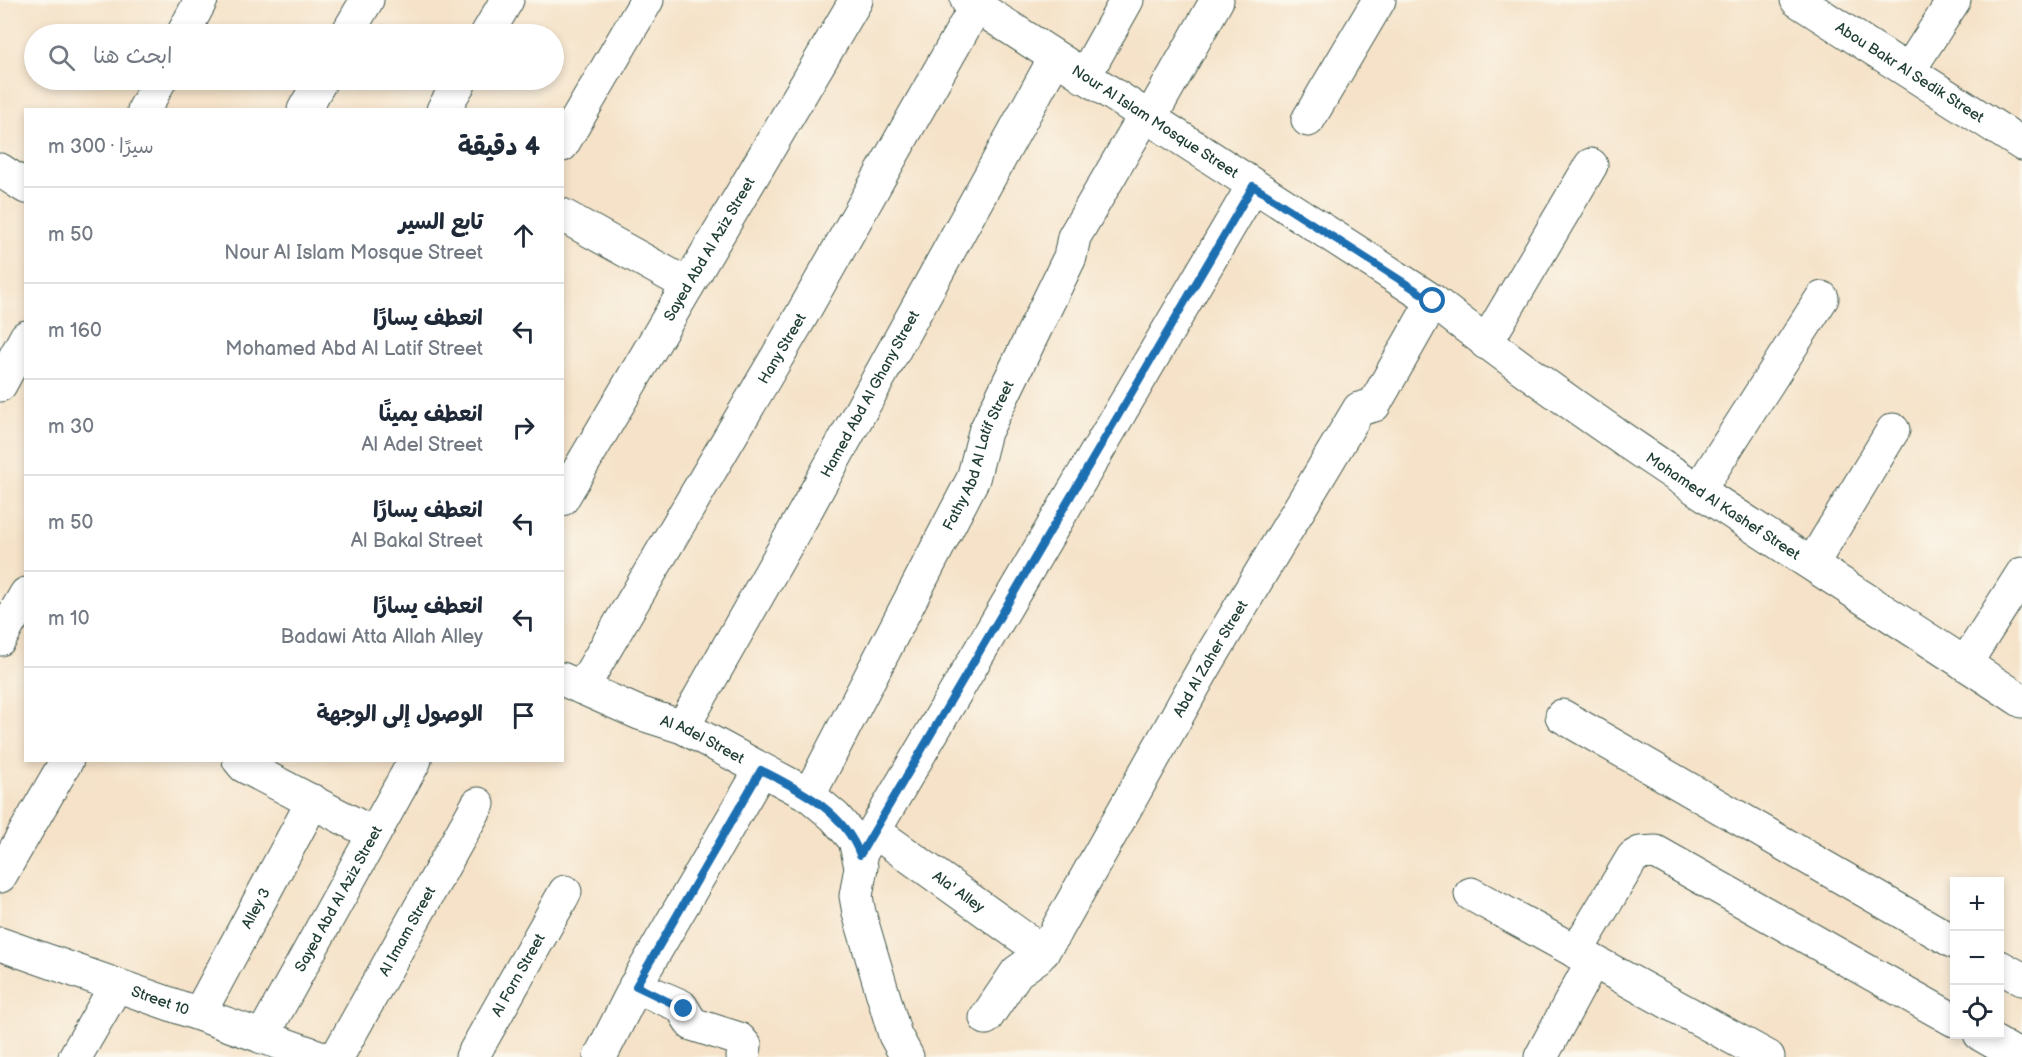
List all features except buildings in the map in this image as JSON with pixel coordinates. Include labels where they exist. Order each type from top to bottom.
[{"type":"street","points":[[188,24],[201,0]]},
{"type":"street","points":[[353,24],[367,0]]},
{"type":"street","points":[[493,24],[507,0]]},
{"type":"street","points":[[564,142],[647,0]]},
{"type":"street","name":"Sayed Abd Al Aziz Street","points":[[564,493],[856,0]]},
{"type":"street","points":[[1084,77],[1127,0]]},
{"type":"street","name":"Fathy Abd Al Latif Street","points":[[809,795],[973,478],[985,432],[1070,257],[1074,237],[1217,0]]},
{"type":"street","points":[[1308,120],[1379,0]]},
{"type":"street","name":"Abou Bakr Al Sedik Street","points":[[1797,0],[2022,144]]},
{"type":"street","points":[[1909,70],[1954,0]]},
{"type":"street","name":"Nour Al Islam Mosque Street","points":[[972,3],[1433,301]]},
{"type":"street","name":"Hany Street","points":[[572,684],[800,318],[972,3]]},
{"type":"street","name":"Hamed Abd Al Ghany Street","points":[[683,727],[817,490],[1055,58]]},
{"type":"street","points":[[145,108],[155,90]]},
{"type":"street","points":[[305,108],[315,90]]},
{"type":"street","points":[[444,108],[455,90]]},
{"type":"street","points":[[1486,342],[1591,165]]},
{"type":"street","points":[[0,170],[24,186]]},
{"type":"street","points":[[907,1057],[895,1035],[859,913],[856,896],[864,854],[1253,186]]},
{"type":"street","points":[[564,216],[688,285]]},
{"type":"street","points":[[1699,490],[1822,298]]},
{"type":"street","name":"Mohamed Al Kashef Street","points":[[1433,301],[1486,342],[1699,490],[2022,701]]},
{"type":"street","name":"Abd Al Zaher Street","points":[[986,1018],[1017,972],[1043,952],[1204,668],[1359,409],[1374,405],[1433,301]]},
{"type":"street","points":[[0,385],[24,341]]},
{"type":"street","points":[[1812,564],[1893,430]]},
{"type":"street","points":[[1965,664],[2022,574]]},
{"type":"street","points":[[0,639],[24,597]]},
{"type":"street","name":"Al Adel Street","points":[[572,684],[639,713],[683,727],[809,795],[835,817],[864,854]]},
{"type":"street","points":[[1562,716],[1950,940]]},
{"type":"street","points":[[0,876],[66,762]]},
{"type":"street","points":[[241,762],[244,766],[374,834]]},
{"type":"street","name":"Sayed Abd Al Aziz Street","points":[[262,1036],[414,762]]},
{"type":"street","points":[[600,1057],[636,986],[761,770]]},
{"type":"street","name":"Alley 3","points":[[199,1014],[313,801]]},
{"type":"street","name":"Al Imam Street","points":[[337,1057],[478,804]]},
{"type":"street","points":[[1541,1057],[1584,957],[1633,856],[1640,853],[1656,852],[1950,1018]]},
{"type":"street","name":"Ala' Alley","points":[[864,854],[1043,952]]},
{"type":"street","name":"Al Forn Street","points":[[472,1057],[565,892]]},
{"type":"street","points":[[1471,894],[1768,1057]]},
{"type":"street","name":"Street 10","points":[[0,944],[262,1036],[309,1055]]},
{"type":"street","points":[[2004,969],[2022,979]]},
{"type":"street","points":[[75,1057],[116,986]]},
{"type":"street","points":[[636,986],[681,1006],[692,1024],[740,1039],[745,1046],[743,1057]]},
{"type":"street","points":[[1987,1039],[2020,1057]]},
{"type":"route","points":[[684,1009],[636,986],[761,770],[809,795],[835,817],[855,840],[860,855],[1253,186],[1433,301]]}]
